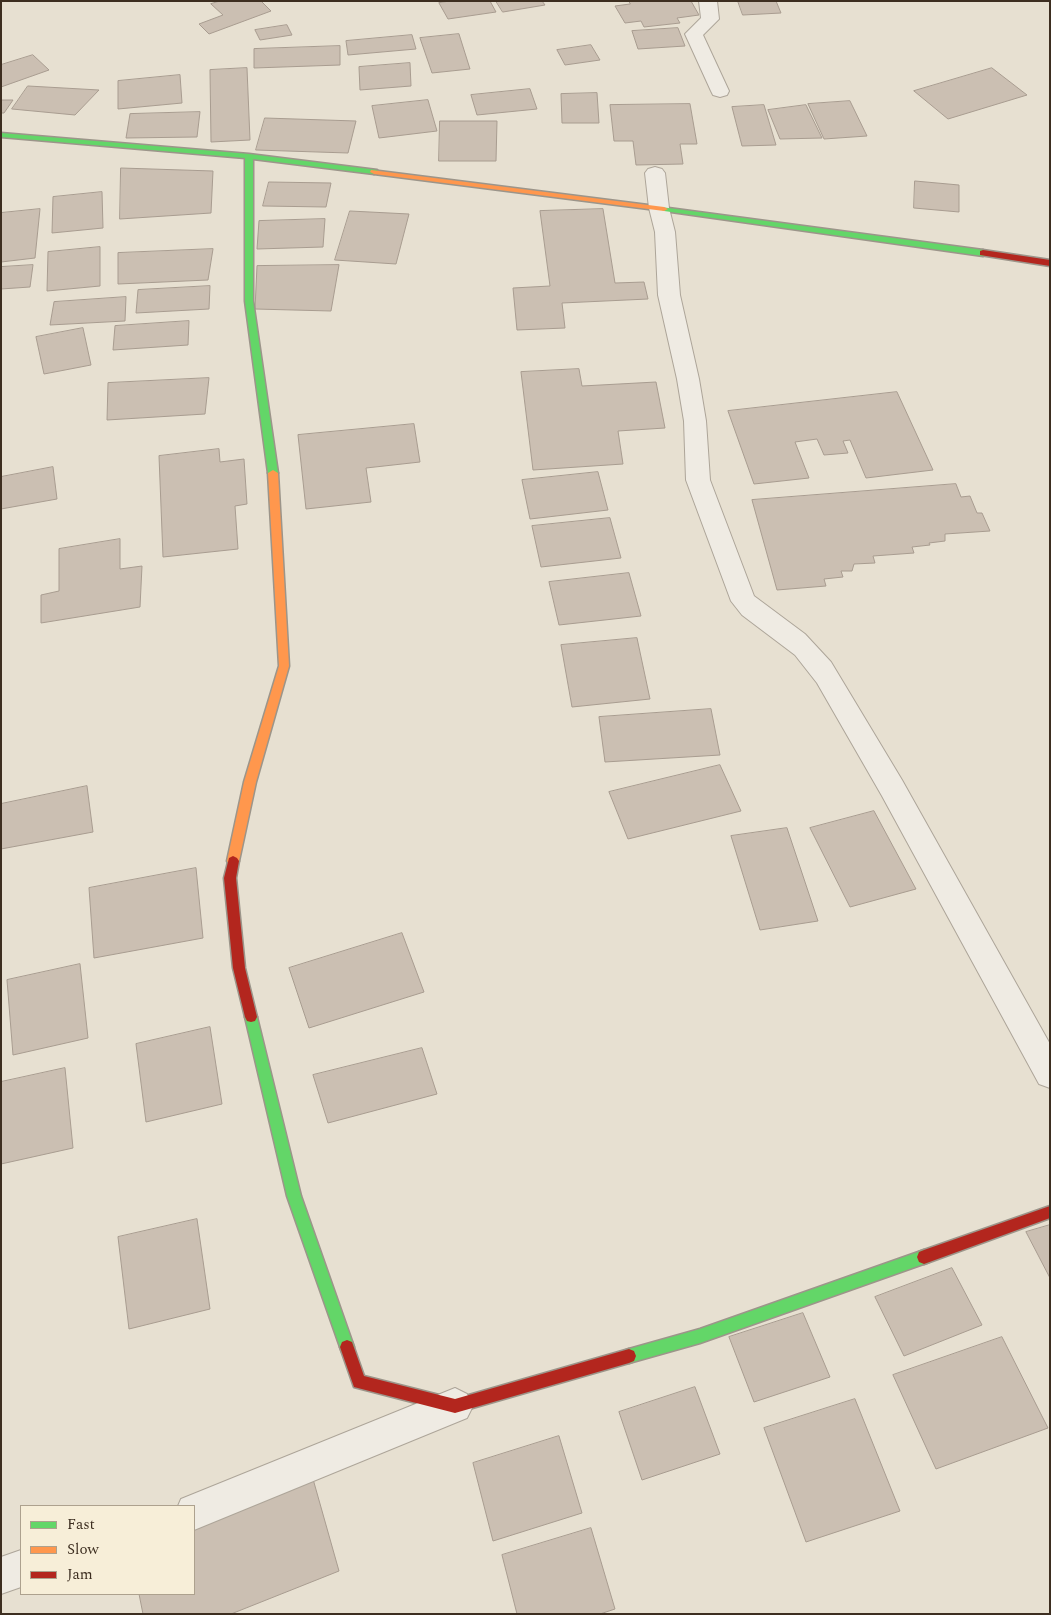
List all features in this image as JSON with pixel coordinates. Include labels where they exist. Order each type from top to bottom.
[{"type":"street","points":[[708,1],[712,15],[711,20],[694,34],[720,91]]},
{"type":"street","points":[[1,135],[249,156],[659,208],[1050,263]]},
{"type":"street","points":[[249,156],[249,301],[274,471],[284,666],[250,782],[230,878],[238,968],[294,1196],[359,1382],[455,1406]]},
{"type":"street","points":[[655,173],[659,208],[665,232],[669,296],[688,379],[695,421],[698,480],[743,601],[757,614],[793,637],[812,656],[830,680],[1050,1074]]},
{"type":"street","points":[[195,1512],[455,1406],[700,1336],[1050,1212]]},
{"type":"street","points":[[1,1576],[20,1569]]},
{"type":"building","points":[[220,1],[261,1],[271,11],[209,34],[199,24],[223,15],[211,4]]},
{"type":"building","points":[[450,1],[490,1],[496,12],[448,19],[439,3]]},
{"type":"building","points":[[496,1],[542,1],[545,5],[503,12]]},
{"type":"building","points":[[629,1],[691,1],[699,15],[677,18],[680,23],[644,27],[641,21],[625,23],[615,6],[630,4]]},
{"type":"building","points":[[738,1],[776,1],[781,13],[743,15]]},
{"type":"building","points":[[287,25],[292,35],[260,40],[255,30]]},
{"type":"building","points":[[678,28],[685,46],[638,49],[632,31]]},
{"type":"building","points":[[459,34],[470,69],[432,73],[420,38]]},
{"type":"building","points":[[412,35],[416,49],[348,55],[346,41]]},
{"type":"building","points":[[591,45],[600,60],[565,65],[557,50]]},
{"type":"building","points":[[340,46],[340,65],[254,68],[254,49]]},
{"type":"building","points":[[33,55],[49,70],[1,87],[1,65]]},
{"type":"building","points":[[410,63],[411,86],[360,90],[359,67]]},
{"type":"building","points":[[247,68],[250,140],[211,142],[210,70]]},
{"type":"building","points":[[992,68],[1027,95],[948,119],[914,91]]},
{"type":"building","points":[[180,75],[182,103],[118,109],[118,81]]},
{"type":"building","points":[[28,86],[99,90],[75,115],[12,109]]},
{"type":"building","points":[[530,89],[537,109],[477,115],[471,95]]},
{"type":"building","points":[[597,93],[599,123],[562,123],[561,94]]},
{"type":"building","points":[[1,100],[13,100],[4,113],[1,113]]},
{"type":"building","points":[[428,100],[437,131],[379,138],[372,106]]},
{"type":"building","points":[[850,101],[867,136],[824,139],[808,104]]},
{"type":"building","points":[[690,104],[697,144],[680,144],[683,164],[636,165],[633,141],[614,141],[610,105]]},
{"type":"building","points":[[764,105],[776,145],[742,146],[732,107]]},
{"type":"building","points":[[806,105],[822,138],[780,139],[768,110]]},
{"type":"building","points":[[200,112],[197,137],[126,138],[130,114]]},
{"type":"building","points":[[265,118],[356,121],[348,153],[256,150]]},
{"type":"building","points":[[440,121],[497,121],[496,161],[439,161]]},
{"type":"building","points":[[121,168],[213,171],[211,213],[120,219]]},
{"type":"building","points":[[915,181],[959,185],[959,212],[914,208]]},
{"type":"building","points":[[269,182],[331,183],[326,207],[263,206]]},
{"type":"building","points":[[102,192],[103,228],[52,233],[53,197]]},
{"type":"building","points":[[40,209],[35,258],[1,262],[1,213]]},
{"type":"building","points":[[603,209],[615,283],[644,282],[648,299],[562,303],[565,328],[517,330],[513,288],[550,286],[540,211]]},
{"type":"building","points":[[350,211],[409,214],[396,264],[335,260]]},
{"type":"building","points":[[325,219],[323,247],[257,249],[259,221]]},
{"type":"building","points":[[100,247],[100,286],[47,291],[48,252]]},
{"type":"building","points":[[213,249],[208,280],[118,284],[118,253]]},
{"type":"building","points":[[33,265],[30,287],[1,289],[1,267]]},
{"type":"building","points":[[339,265],[331,311],[255,309],[257,266]]},
{"type":"building","points":[[210,286],[209,309],[136,313],[138,290]]},
{"type":"building","points":[[126,297],[125,321],[50,325],[54,302]]},
{"type":"building","points":[[189,321],[188,345],[113,350],[115,326]]},
{"type":"building","points":[[83,328],[91,365],[44,374],[36,337]]},
{"type":"building","points":[[579,369],[582,386],[656,382],[665,428],[618,431],[623,464],[533,470],[521,372]]},
{"type":"building","points":[[209,378],[205,414],[107,420],[108,383]]},
{"type":"building","points":[[897,392],[933,470],[866,478],[850,440],[843,441],[848,453],[824,455],[817,439],[795,442],[809,478],[754,484],[728,411]]},
{"type":"building","points":[[414,424],[420,462],[366,468],[371,502],[306,509],[298,435]]},
{"type":"building","points":[[219,449],[220,462],[244,459],[247,504],[235,506],[238,549],[163,557],[159,456]]},
{"type":"building","points":[[53,467],[57,499],[1,509],[1,477]]},
{"type":"building","points":[[598,472],[608,510],[530,519],[522,480]]},
{"type":"building","points":[[956,484],[961,497],[970,496],[977,513],[982,513],[990,531],[945,534],[945,541],[912,547],[914,553],[873,556],[875,563],[854,564],[852,571],[841,571],[843,577],[824,579],[826,586],[777,590],[752,500]]},
{"type":"building","points":[[610,518],[621,558],[541,567],[532,526]]},
{"type":"building","points":[[120,539],[120,569],[142,566],[140,607],[41,623],[41,595],[59,591],[59,549]]},
{"type":"building","points":[[629,573],[641,616],[559,625],[549,582]]},
{"type":"building","points":[[637,638],[650,699],[572,707],[561,645]]},
{"type":"building","points":[[711,709],[720,755],[605,762],[599,717]]},
{"type":"building","points":[[720,765],[741,811],[628,839],[609,792]]},
{"type":"building","points":[[87,786],[93,832],[1,849],[1,804]]},
{"type":"building","points":[[874,811],[916,889],[850,907],[810,828]]},
{"type":"building","points":[[787,828],[818,921],[760,930],[731,836]]},
{"type":"building","points":[[196,868],[203,938],[94,958],[89,888]]},
{"type":"building","points":[[402,933],[424,992],[309,1028],[289,968]]},
{"type":"building","points":[[80,964],[88,1038],[13,1055],[7,980]]},
{"type":"building","points":[[210,1027],[222,1104],[146,1122],[136,1044]]},
{"type":"building","points":[[422,1048],[437,1094],[328,1123],[313,1075]]},
{"type":"building","points":[[65,1068],[73,1148],[1,1164],[1,1082]]},
{"type":"building","points":[[197,1219],[210,1309],[129,1329],[118,1237]]},
{"type":"building","points":[[1050,1225],[1050,1278],[1026,1232]]},
{"type":"building","points":[[952,1268],[982,1325],[904,1356],[875,1297]]},
{"type":"building","points":[[803,1313],[830,1377],[754,1402],[729,1337]]},
{"type":"building","points":[[1002,1337],[1048,1428],[936,1469],[893,1375]]},
{"type":"building","points":[[695,1387],[720,1454],[642,1480],[619,1412]]},
{"type":"building","points":[[855,1399],[900,1511],[806,1542],[764,1428]]},
{"type":"building","points":[[559,1436],[582,1513],[493,1541],[473,1463]]},
{"type":"building","points":[[313,1479],[339,1571],[231,1614],[143,1614],[139,1595],[195,1595],[195,1523]]},
{"type":"building","points":[[591,1528],[615,1609],[600,1614],[517,1614],[502,1555]]},
{"type":"traffic: fast","points":[[1,135],[249,156],[374,172]]},
{"type":"traffic: fast","points":[[249,156],[249,301],[273,473]]},
{"type":"traffic: fast","points":[[664,209],[983,253]]},
{"type":"traffic: fast","points":[[251,1017],[294,1196],[347,1347]]},
{"type":"traffic: fast","points":[[629,1356],[700,1336],[924,1257]]},
{"type":"traffic: slow","points":[[374,172],[664,209]]},
{"type":"traffic: slow","points":[[233,861],[250,782],[284,666],[273,473]]},
{"type":"traffic: jam","points":[[983,253],[1050,263]]},
{"type":"traffic: jam","points":[[233,861],[230,878],[239,968],[251,1017]]},
{"type":"traffic: jam","points":[[924,1257],[1050,1212]]},
{"type":"traffic: jam","points":[[347,1347],[359,1382],[455,1406],[629,1356]]}]
